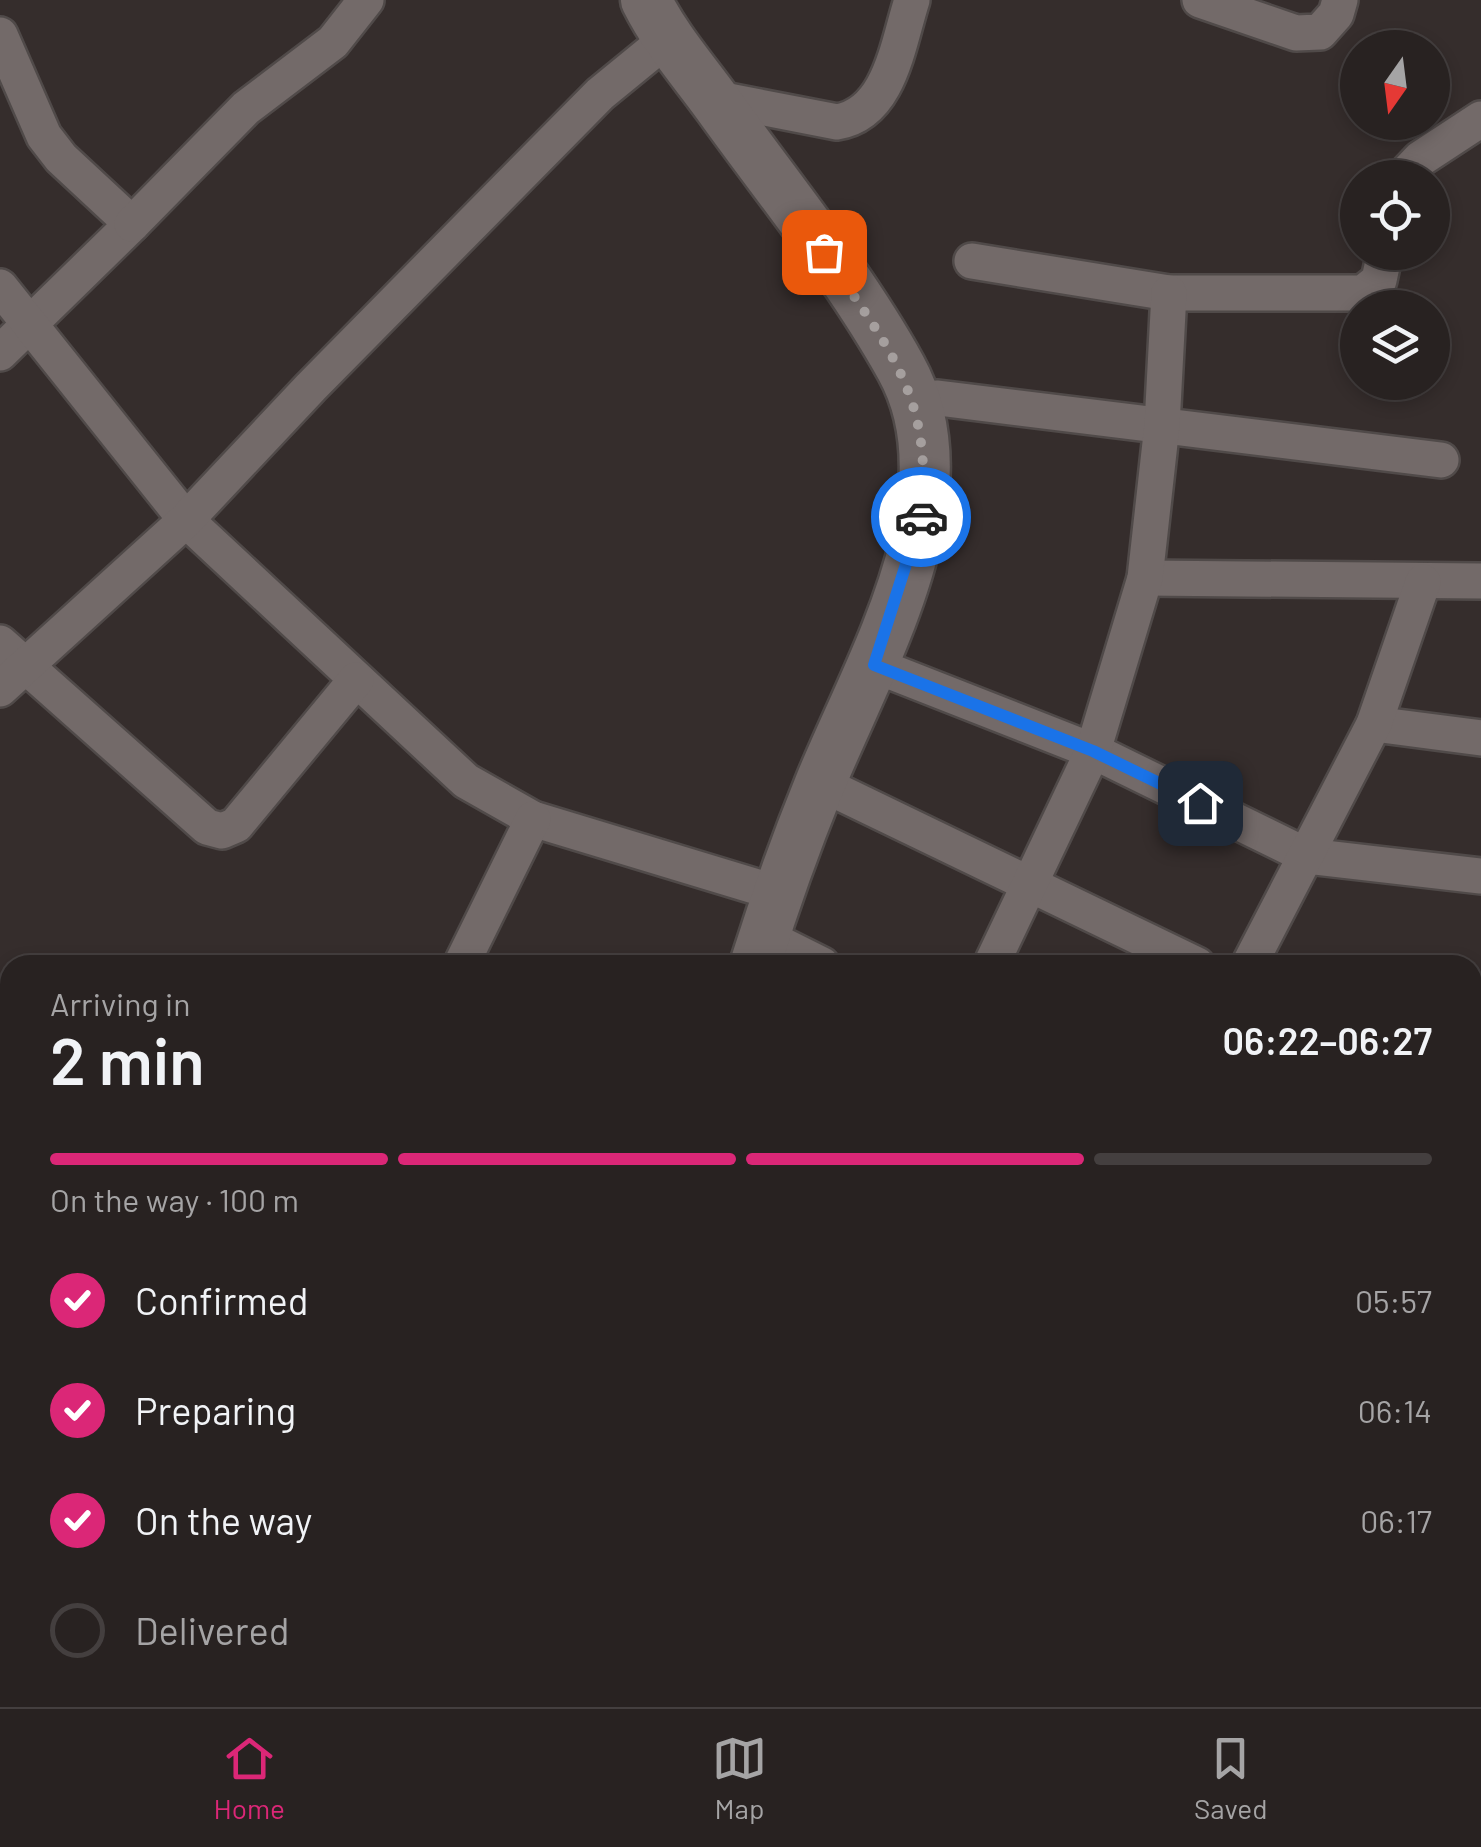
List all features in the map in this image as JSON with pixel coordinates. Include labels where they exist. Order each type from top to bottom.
[{"type":"main road","points":[[656,20],[834,267],[902,370],[914,400],[925,476],[920,523],[874,665],[820,783],[766,931]]},
{"type":"street","points":[[0,353],[246,108],[332,42],[366,0]]},
{"type":"street","points":[[713,98],[838,122],[852,120],[878,99],[912,0]]},
{"type":"street","points":[[1200,0],[1296,33],[1320,32],[1336,14],[1340,0]]},
{"type":"street","points":[[356,680],[236,824],[222,831],[207,827],[8,665],[186,520],[311,387],[600,94],[656,20]]},
{"type":"street","points":[[0,36],[44,136],[60,158],[132,224]]},
{"type":"street","points":[[1418,160],[1481,119]]},
{"type":"street","points":[[972,262],[1168,293],[1363,294],[1379,280],[1381,270]]},
{"type":"street","points":[[0,287],[186,520],[466,780],[533,819],[766,931],[806,955]]},
{"type":"street","points":[[996,955],[1093,751],[1144,578],[1162,425],[1168,293]]},
{"type":"street","points":[[914,400],[938,398],[1441,460]]},
{"type":"street","points":[[1144,578],[1481,581]]},
{"type":"street","points":[[1254,955],[1374,724],[1423,582]]},
{"type":"street","points":[[874,665],[1093,751],[1307,856],[1481,876]]},
{"type":"street","points":[[1374,724],[1481,738]]},
{"type":"street","points":[[820,783],[1176,955]]},
{"type":"street","points":[[466,955],[533,819]]},
{"type":"way so far","points":[[824,252],[902,370],[914,400],[925,476],[921,517]]},
{"type":"route","points":[[921,517],[874,665],[1093,751],[1200,803]]}]
